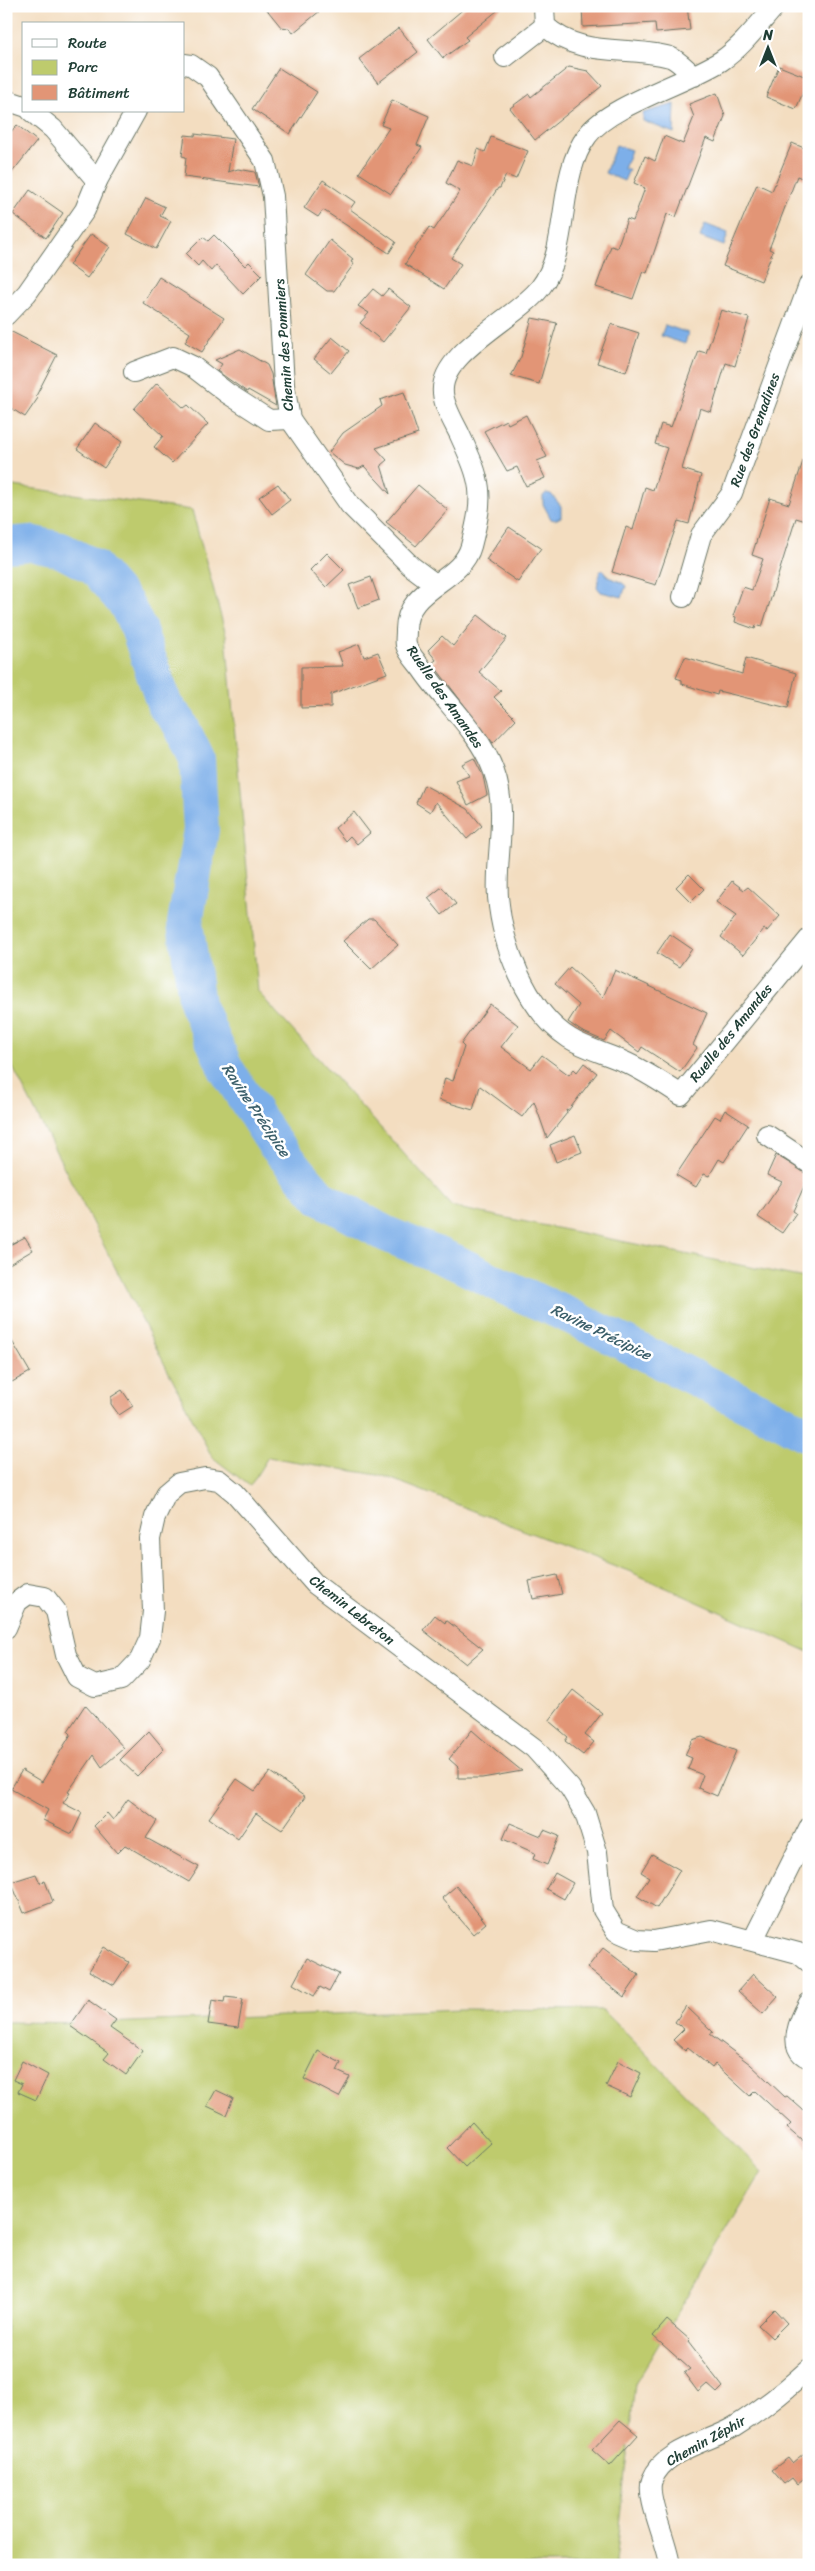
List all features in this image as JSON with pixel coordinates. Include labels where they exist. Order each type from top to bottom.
[{"type":"street","points":[[435,584],[467,559],[481,509],[478,476],[450,415],[443,393],[446,377],[456,358],[509,318],[537,292],[550,275],[574,158],[587,136],[604,118],[694,76],[723,60],[745,40],[775,6]]},
{"type":"street","points":[[505,57],[544,16],[558,38],[577,45],[671,58],[694,76]]},
{"type":"street","name":"Chemin des Pommiers","points":[[185,64],[191,65],[208,77],[266,160],[273,196],[284,385],[290,419],[350,505],[411,566],[435,584]]},
{"type":"street","points":[[6,100],[22,105]]},
{"type":"street","points":[[32,112],[53,129],[97,181]]},
{"type":"street","points":[[6,315],[27,293],[85,210],[97,181],[135,112]]},
{"type":"street","name":"Rue des Grenadines","points":[[683,597],[701,535],[732,493],[809,285]]},
{"type":"street","points":[[134,372],[173,357],[192,366],[227,393],[269,420],[290,419]]},
{"type":"street","name":"Ruelle des Amandes","points":[[435,584],[417,598],[406,622],[406,646],[445,700],[474,735],[491,763],[500,789],[498,900],[506,937],[532,1002],[547,1020],[568,1038],[656,1077],[681,1095],[809,939]]},
{"type":"street","points":[[767,1135],[809,1163]]},
{"type":"street","name":"Chemin Lebreton","points":[[6,1628],[17,1602],[28,1594],[45,1597],[56,1611],[66,1655],[76,1677],[94,1686],[121,1680],[140,1660],[150,1638],[153,1578],[150,1538],[155,1517],[166,1494],[179,1483],[205,1478],[219,1480],[234,1493],[315,1584],[534,1748],[570,1788],[585,1813],[597,1852],[603,1910],[616,1930],[637,1940],[654,1941],[711,1930],[798,1953],[809,1962]]},
{"type":"street","points":[[753,1940],[809,1828]]},
{"type":"street","points":[[809,2002],[798,2022],[796,2038],[800,2050],[809,2058]]},
{"type":"street","name":"Chemin Zéphir","points":[[670,2565],[669,2551],[652,2502],[651,2480],[666,2461],[732,2428],[778,2398],[809,2369]]},
{"type":"green space","points":[[6,485],[192,510],[226,635],[258,992],[452,1207],[809,1279],[809,1652],[631,1572],[384,1476],[268,1457],[250,1486],[212,1457],[6,1054]]},
{"type":"green space","points":[[461,2009],[603,2010],[762,2172],[635,2384],[615,2562],[617,2565],[6,2565],[6,2022],[105,2023]]},
{"type":"water","points":[[675,104],[674,133],[643,121],[643,113]]},
{"type":"water","points":[[616,145],[631,150],[624,169],[629,170],[624,181],[605,173]]},
{"type":"water","points":[[705,224],[728,233],[724,246],[700,237]]},
{"type":"water","points":[[665,325],[688,333],[685,344],[661,336]]},
{"type":"water","points":[[546,493],[551,494],[561,506],[561,517],[555,520],[551,519],[543,504],[543,496]]},
{"type":"water","points":[[604,570],[608,577],[626,586],[622,597],[601,592],[597,587],[600,571]]},
{"type":"building","points":[[264,6],[326,6],[293,33],[289,28],[281,27]]},
{"type":"building","points":[[467,6],[503,6],[465,37],[468,40],[443,58],[428,39]]},
{"type":"building","points":[[582,6],[687,6],[690,30],[656,33],[655,23],[583,27]]},
{"type":"building","points":[[399,28],[418,52],[378,83],[359,59]]},
{"type":"building","points":[[779,66],[809,78],[796,109],[766,97]]},
{"type":"building","points":[[569,67],[588,71],[602,86],[535,140],[510,108],[529,94],[531,97]]},
{"type":"building","points":[[279,68],[317,92],[290,134],[252,109]]},
{"type":"building","points":[[717,93],[725,116],[715,142],[706,138],[676,217],[667,214],[647,273],[643,271],[633,299],[596,287],[611,246],[617,248],[627,219],[633,221],[645,188],[634,183],[645,156],[655,161],[664,136],[683,144],[694,117],[689,104]]},
{"type":"building","points":[[392,100],[429,116],[417,145],[422,147],[391,194],[359,173],[389,128],[381,125]]},
{"type":"building","points":[[17,125],[37,141],[6,180],[6,137]]},
{"type":"building","points":[[195,134],[233,139],[228,172],[238,169],[255,172],[259,187],[184,177],[186,157],[182,156],[185,135],[195,136]]},
{"type":"building","points":[[491,137],[528,151],[516,179],[506,175],[500,188],[498,188],[451,258],[461,264],[444,289],[405,264],[429,227],[434,230],[460,191],[446,183],[457,160],[473,166],[478,149],[485,152]]},
{"type":"building","points":[[792,143],[809,150],[809,181],[797,176],[769,249],[773,251],[761,281],[723,266],[757,184],[772,191]]},
{"type":"building","points":[[323,180],[355,202],[350,209],[396,242],[389,253],[323,210],[318,217],[304,208]]},
{"type":"building","points":[[30,190],[63,213],[46,238],[13,214]]},
{"type":"building","points":[[146,198],[165,207],[160,216],[171,221],[156,249],[127,234]]},
{"type":"building","points":[[91,234],[110,247],[87,278],[69,265]]},
{"type":"building","points":[[214,235],[245,266],[249,262],[262,275],[243,294],[216,265],[211,271],[202,261],[198,266],[186,254],[203,237],[208,241]]},
{"type":"building","points":[[330,240],[353,259],[351,262],[354,264],[334,291],[327,291],[306,275]]},
{"type":"building","points":[[159,277],[224,318],[202,352],[185,342],[190,333],[143,303]]},
{"type":"building","points":[[373,289],[382,296],[388,289],[411,307],[383,342],[360,323],[369,313],[358,306]]},
{"type":"building","points":[[721,310],[749,318],[735,366],[726,363],[711,412],[700,408],[682,469],[701,475],[689,524],[678,521],[656,585],[612,572],[626,527],[633,530],[645,487],[653,490],[667,448],[655,444],[661,424],[671,427],[699,351],[706,353]]},
{"type":"building","points":[[532,318],[557,323],[539,384],[511,376],[521,357]]},
{"type":"building","points":[[611,324],[639,333],[626,372],[597,363]]},
{"type":"building","points":[[6,329],[57,355],[36,396],[38,398],[25,417],[6,405]]},
{"type":"building","points":[[332,337],[349,351],[331,373],[314,359]]},
{"type":"building","points":[[240,349],[267,365],[271,374],[276,406],[248,390],[247,392],[217,371],[222,364],[215,360]]},
{"type":"building","points":[[157,383],[184,408],[188,405],[208,424],[172,463],[154,447],[163,436],[134,409]]},
{"type":"building","points":[[404,392],[418,434],[376,448],[387,460],[381,465],[390,494],[364,466],[359,469],[345,465],[329,452],[343,433],[382,406],[380,400]]},
{"type":"building","points":[[526,415],[547,457],[537,461],[545,478],[526,486],[517,467],[507,471],[484,431],[506,420],[508,424]]},
{"type":"building","points":[[95,423],[122,442],[104,468],[77,449]]},
{"type":"building","points":[[806,452],[809,453],[809,522],[796,518],[762,627],[756,625],[755,629],[735,622],[736,617],[733,616],[743,587],[752,590],[763,559],[752,555],[770,498],[789,504]]},
{"type":"building","points":[[278,484],[290,500],[272,514],[259,497]]},
{"type":"building","points":[[418,485],[448,510],[416,546],[386,522]]},
{"type":"building","points":[[509,527],[541,548],[518,582],[486,560]]},
{"type":"building","points":[[327,553],[344,570],[326,587],[310,570]]},
{"type":"building","points":[[371,577],[379,600],[358,608],[349,585]]},
{"type":"building","points":[[478,615],[507,638],[479,672],[501,691],[494,697],[516,719],[493,743],[432,663],[436,660],[428,650],[442,636],[453,646]]},
{"type":"building","points":[[359,644],[364,657],[378,652],[387,673],[331,694],[331,707],[301,708],[301,667],[343,666],[338,652]]},
{"type":"building","points":[[685,657],[742,674],[746,658],[796,673],[788,708],[718,691],[717,695],[682,684],[682,680],[676,678]]},
{"type":"building","points":[[474,758],[483,776],[487,795],[468,805],[456,781],[469,776],[462,764]]},
{"type":"building","points":[[424,785],[468,809],[482,826],[467,839],[436,802],[430,812],[416,803]]},
{"type":"building","points":[[354,812],[370,833],[357,844],[350,836],[345,841],[335,828]]},
{"type":"building","points":[[689,874],[704,889],[691,902],[676,887]]},
{"type":"building","points":[[732,881],[744,890],[748,887],[780,916],[767,931],[764,929],[743,955],[721,937],[736,916],[716,902]]},
{"type":"building","points":[[442,887],[456,904],[442,915],[428,898]]},
{"type":"building","points":[[368,919],[374,919],[398,945],[371,969],[343,941]]},
{"type":"building","points":[[670,934],[692,949],[679,967],[657,953]]},
{"type":"building","points":[[570,967],[603,997],[615,970],[707,1013],[693,1045],[697,1048],[680,1072],[642,1047],[639,1052],[611,1031],[604,1041],[581,1031],[568,1022],[579,1005],[555,984]]},
{"type":"building","points":[[490,1004],[518,1025],[501,1047],[531,1069],[542,1055],[569,1075],[574,1069],[577,1072],[584,1063],[597,1073],[568,1111],[566,1110],[567,1113],[547,1138],[534,1101],[522,1117],[480,1086],[473,1110],[439,1100],[445,1078],[453,1081],[464,1047],[461,1044]]},
{"type":"building","points":[[725,1110],[748,1125],[724,1162],[719,1159],[709,1176],[704,1174],[696,1187],[676,1175],[715,1116],[720,1119]]},
{"type":"building","points":[[575,1135],[582,1152],[556,1162],[550,1145]]},
{"type":"building","points":[[776,1155],[809,1175],[793,1211],[796,1213],[782,1233],[758,1217],[782,1182],[767,1175]]},
{"type":"building","points":[[25,1237],[33,1250],[6,1266],[6,1247]]},
{"type":"building","points":[[6,1331],[30,1372],[12,1382],[6,1373]]},
{"type":"building","points":[[122,1390],[133,1406],[119,1415],[111,1404],[111,1397]]},
{"type":"building","points":[[557,1575],[562,1594],[533,1599],[529,1581]]},
{"type":"building","points":[[435,1615],[445,1623],[446,1620],[483,1649],[466,1664],[423,1630]]},
{"type":"building","points":[[573,1690],[602,1713],[585,1735],[594,1742],[583,1755],[565,1741],[568,1737],[549,1721]]},
{"type":"building","points":[[85,1705],[124,1748],[102,1767],[94,1755],[68,1792],[70,1793],[63,1803],[82,1813],[72,1834],[43,1820],[48,1810],[11,1789],[22,1770],[42,1782],[71,1734],[68,1731]]},
{"type":"building","points":[[472,1730],[522,1771],[482,1778],[458,1778],[458,1767],[449,1759]]},
{"type":"building","points":[[149,1731],[164,1749],[137,1776],[120,1760]]},
{"type":"building","points":[[702,1737],[736,1751],[717,1796],[698,1788],[703,1775],[688,1769],[692,1758],[685,1755],[692,1740]]},
{"type":"building","points":[[270,1772],[305,1797],[282,1830],[256,1813],[238,1839],[209,1818],[237,1779],[255,1791]]},
{"type":"building","points":[[128,1799],[157,1821],[146,1838],[199,1867],[189,1882],[125,1845],[117,1853],[94,1826],[107,1813],[113,1820]]},
{"type":"building","points":[[510,1823],[541,1836],[544,1830],[559,1836],[547,1865],[533,1859],[535,1853],[503,1839]]},
{"type":"building","points":[[652,1854],[680,1870],[657,1908],[637,1896],[649,1877],[641,1872]]},
{"type":"building","points":[[555,1873],[573,1883],[564,1899],[546,1889]]},
{"type":"building","points":[[36,1874],[40,1883],[45,1881],[53,1902],[24,1913],[11,1882]]},
{"type":"building","points":[[456,1886],[486,1923],[473,1934],[442,1898]]},
{"type":"building","points":[[104,1947],[129,1962],[114,1985],[89,1971]]},
{"type":"building","points":[[603,1948],[639,1975],[624,1997],[587,1968]]},
{"type":"building","points":[[307,1958],[339,1974],[329,1992],[320,1987],[314,1996],[293,1984]]},
{"type":"building","points":[[753,1974],[778,1997],[763,2014],[738,1991]]},
{"type":"building","points":[[225,1997],[243,1999],[238,2028],[208,2024],[212,2000],[224,2002]]},
{"type":"building","points":[[88,2000],[116,2020],[110,2028],[143,2051],[126,2075],[104,2059],[109,2053],[70,2026]]},
{"type":"building","points":[[686,2006],[713,2032],[710,2034],[750,2064],[785,2097],[787,2096],[803,2110],[809,2104],[809,2147],[787,2128],[791,2124],[755,2091],[750,2096],[715,2064],[712,2068],[688,2048],[685,2051],[673,2040],[684,2029],[675,2022]]},
{"type":"building","points":[[318,2051],[341,2063],[337,2071],[350,2077],[339,2097],[304,2079]]},
{"type":"building","points":[[22,2061],[48,2075],[36,2100],[18,2092],[22,2084],[13,2080]]},
{"type":"building","points":[[618,2061],[641,2073],[630,2097],[606,2086]]},
{"type":"building","points":[[216,2090],[233,2098],[226,2115],[207,2106]]},
{"type":"building","points":[[472,2122],[491,2143],[465,2167],[447,2148]]},
{"type":"building","points":[[774,2309],[787,2323],[772,2338],[758,2325]]},
{"type":"building","points":[[667,2320],[690,2340],[688,2342],[723,2387],[717,2393],[707,2384],[698,2392],[684,2373],[690,2369],[653,2336]]},
{"type":"building","points":[[620,2420],[638,2435],[610,2466],[592,2450]]},
{"type":"building","points":[[809,2449],[809,2474],[797,2484],[792,2478],[784,2484],[772,2470],[788,2458],[792,2463]]},
{"type":"waterway","name":"Ravine Précipice","points":[[6,545],[30,543],[61,550],[94,567],[126,604],[138,628],[165,706],[179,722],[197,759],[201,830],[185,923],[197,1004],[226,1069],[274,1143],[321,1198],[386,1234],[455,1262],[570,1316],[809,1435]]}]
